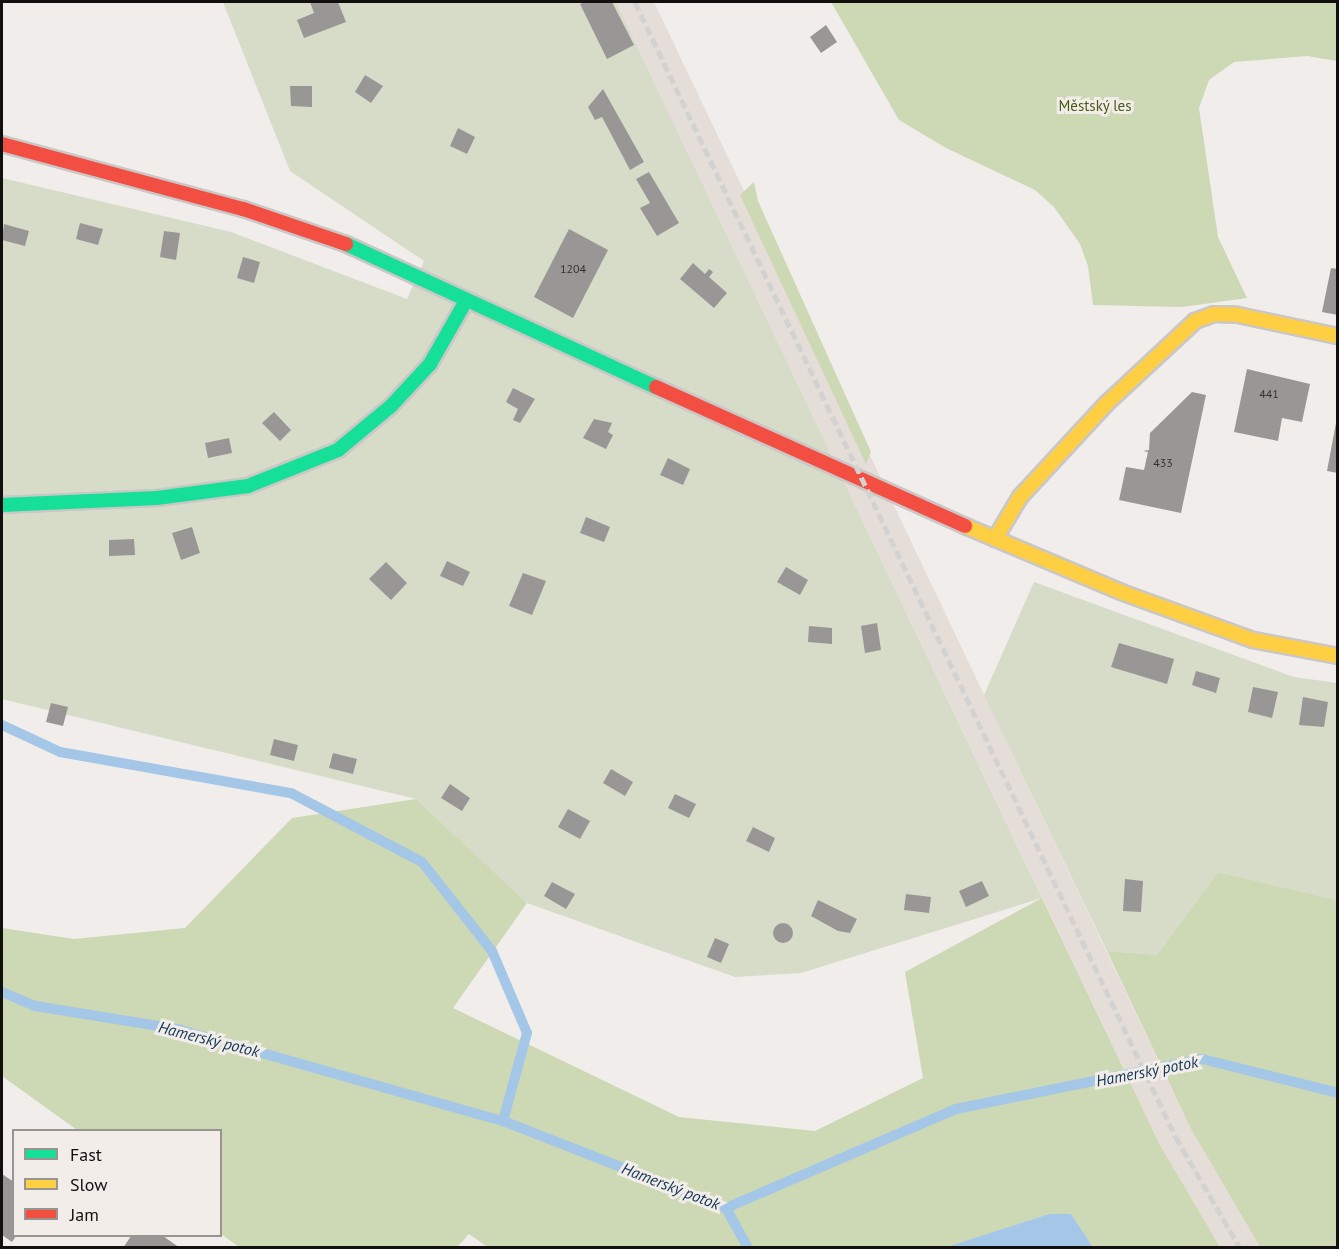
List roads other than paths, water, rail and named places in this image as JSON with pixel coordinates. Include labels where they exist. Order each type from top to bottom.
[{"type":"street","points":[[2,144],[232,206],[354,247],[466,301],[1121,592],[1253,640],[1338,656]]},
{"type":"street","points":[[2,505],[158,498],[248,486],[338,450],[392,406],[429,364],[466,301]]},
{"type":"street","points":[[996,538],[1020,497],[1106,404],[1195,321],[1214,314],[1238,315],[1338,336]]},
{"type":"water","points":[[1049,1214],[1071,1214],[1093,1247],[947,1247]]},
{"type":"waterway","points":[[2,725],[60,752],[291,793],[422,862],[492,951],[527,1033],[503,1121]]},
{"type":"waterway","name":"Hamerský potok","points":[[2,992],[35,1006],[177,1029],[503,1121],[726,1208],[956,1109],[1202,1059],[1338,1093]]},
{"type":"waterway","points":[[726,1208],[748,1248]]},
{"type":"railway","points":[[635,2],[1176,1137],[1240,1248]]},
{"type":"park label","name":"Městský les","points":[[1095,106]]}]
